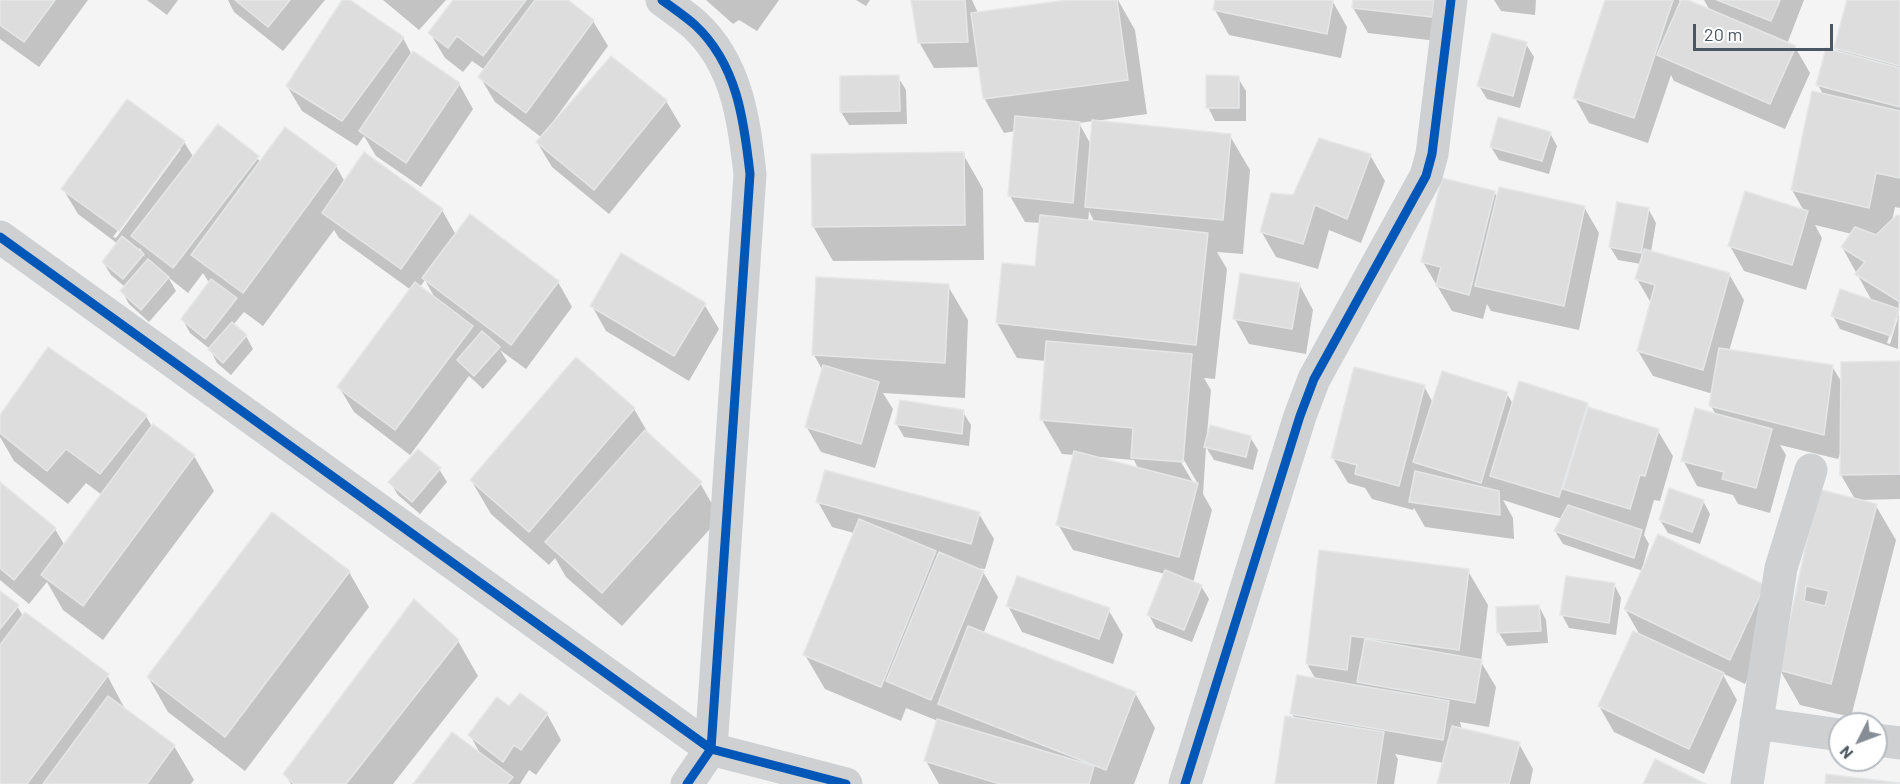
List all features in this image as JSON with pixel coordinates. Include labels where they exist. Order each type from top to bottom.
[{"type":"street","points":[[662,0],[696,26],[727,67],[744,118],[750,174],[711,749],[687,784]]},
{"type":"street","points":[[1185,784],[1296,427],[1314,379],[1426,176],[1432,154],[1451,0]]},
{"type":"street","points":[[0,237],[711,749],[846,784]]},
{"type":"street","points":[[1747,784],[1781,568],[1812,470]]},
{"type":"street","points":[[1756,723],[1828,733]]},
{"type":"building","points":[[0,0],[55,0],[24,42],[0,25]]},
{"type":"building","points":[[235,0],[290,0],[268,27]]},
{"type":"building","points":[[342,0],[350,0],[404,37],[342,121],[286,86]]},
{"type":"building","points":[[453,0],[526,0],[483,56],[457,36],[448,48],[428,33]]},
{"type":"building","points":[[535,0],[568,0],[594,20],[526,113],[478,77]]},
{"type":"building","points":[[911,0],[965,0],[968,42],[918,43]]},
{"type":"building","points":[[1067,0],[1117,0],[1128,80],[983,99],[971,13]]},
{"type":"building","points":[[1215,0],[1333,1],[1327,34],[1213,10]]},
{"type":"building","points":[[1353,0],[1434,0],[1432,17],[1352,8]]},
{"type":"building","points":[[1605,0],[1673,0],[1634,118],[1573,98]]},
{"type":"building","points":[[1681,0],[1688,0],[1796,46],[1770,104],[1657,55]]},
{"type":"building","points":[[1717,0],[1780,0],[1771,21]]},
{"type":"building","points":[[1847,0],[1900,0],[1900,66],[1834,48]]},
{"type":"building","points":[[1492,33],[1527,42],[1513,96],[1477,86]]},
{"type":"building","points":[[1826,48],[1900,68],[1900,107],[1816,85]]},
{"type":"building","points":[[413,51],[460,83],[406,163],[359,131]]},
{"type":"building","points":[[611,56],[667,100],[594,190],[536,142]]},
{"type":"building","points":[[899,75],[900,111],[840,112],[840,76]]},
{"type":"building","points":[[1206,75],[1239,76],[1239,108],[1206,108]]},
{"type":"building","points":[[1812,91],[1900,111],[1900,178],[1876,173],[1869,208],[1791,190]]},
{"type":"building","points":[[127,99],[185,141],[119,231],[61,189]]},
{"type":"building","points":[[1015,116],[1080,122],[1073,203],[1008,196]]},
{"type":"building","points":[[1498,117],[1551,132],[1542,161],[1490,147]]},
{"type":"building","points":[[1092,120],[1231,134],[1223,220],[1085,207]]},
{"type":"building","points":[[218,124],[259,156],[173,268],[131,236]]},
{"type":"building","points":[[285,127],[337,165],[243,293],[191,255]]},
{"type":"building","points":[[1319,138],[1371,154],[1347,219],[1315,205],[1303,244],[1260,232],[1271,193],[1293,195]]},
{"type":"building","points":[[364,152],[443,209],[401,269],[322,213]]},
{"type":"building","points":[[964,152],[965,225],[812,227],[811,154]]},
{"type":"building","points":[[1442,178],[1495,191],[1469,295],[1436,286],[1441,267],[1421,262]]},
{"type":"building","points":[[1499,187],[1585,206],[1564,306],[1475,286]]},
{"type":"building","points":[[1745,191],[1808,211],[1792,265],[1728,246]]},
{"type":"building","points":[[1617,202],[1649,208],[1641,253],[1609,247]]},
{"type":"building","points":[[470,214],[559,281],[511,345],[422,278]]},
{"type":"building","points":[[1040,215],[1208,233],[1196,345],[996,323],[1002,263],[1035,266]]},
{"type":"building","points":[[1897,215],[1900,216],[1900,302],[1855,274],[1865,262],[1841,247],[1855,227],[1876,235]]},
{"type":"building","points":[[122,236],[144,254],[123,279],[102,262]]},
{"type":"building","points":[[1644,249],[1730,273],[1703,370],[1637,351],[1655,285],[1635,279]]},
{"type":"building","points":[[621,253],[706,303],[674,356],[590,306]]},
{"type":"building","points":[[148,259],[169,277],[141,310],[120,291]]},
{"type":"building","points":[[1240,273],[1300,283],[1292,329],[1233,319]]},
{"type":"building","points":[[816,277],[949,284],[945,363],[812,355]]},
{"type":"building","points":[[211,279],[237,298],[205,339],[181,319]]},
{"type":"building","points":[[415,282],[473,326],[395,430],[337,387]]},
{"type":"building","points":[[1840,289],[1899,309],[1891,336],[1831,316]]},
{"type":"building","points":[[232,322],[247,335],[223,363],[208,349]]},
{"type":"building","points":[[482,331],[500,347],[474,376],[457,360]]},
{"type":"building","points":[[1046,341],[1192,354],[1183,462],[1131,458],[1133,428],[1040,420]]},
{"type":"building","points":[[48,347],[147,415],[100,474],[66,449],[47,471],[0,433],[0,415]]},
{"type":"building","points":[[1719,348],[1833,365],[1824,435],[1709,406]]},
{"type":"building","points":[[576,357],[635,408],[529,532],[470,480]]},
{"type":"building","points":[[1900,361],[1900,474],[1840,475],[1841,362]]},
{"type":"building","points":[[823,365],[879,382],[861,444],[805,427]]},
{"type":"building","points":[[1354,367],[1425,385],[1399,486],[1355,474],[1357,465],[1331,458]]},
{"type":"building","points":[[1442,371],[1508,392],[1481,483],[1413,462]]},
{"type":"building","points":[[1519,381],[1588,403],[1559,497],[1490,476]]},
{"type":"building","points":[[900,400],[964,410],[962,434],[895,424]]},
{"type":"building","points":[[1588,407],[1659,429],[1645,476],[1640,475],[1630,509],[1563,489]]},
{"type":"building","points":[[1695,408],[1772,429],[1756,488],[1722,479],[1724,472],[1681,461]]},
{"type":"building","points":[[153,424],[195,455],[83,606],[41,575]]},
{"type":"building","points":[[1210,425],[1251,436],[1246,457],[1204,447]]},
{"type":"building","points":[[645,430],[702,482],[602,593],[545,542]]},
{"type":"building","points":[[418,449],[441,468],[412,502],[388,482]]},
{"type":"building","points":[[1074,451],[1198,483],[1179,557],[1056,525]]},
{"type":"building","points":[[825,470],[980,512],[971,544],[816,502]]},
{"type":"building","points":[[1415,471],[1499,491],[1500,515],[1409,502]]},
{"type":"building","points":[[0,482],[56,528],[14,580],[0,568]]},
{"type":"building","points":[[1669,488],[1704,500],[1692,532],[1659,520]]},
{"type":"building","points":[[1818,489],[1877,504],[1831,684],[1779,670]],"holes":[[[1806,586],[1829,591],[1825,606],[1804,601]]]},
{"type":"building","points":[[1568,505],[1642,530],[1634,558],[1554,531]]},
{"type":"building","points":[[272,512],[350,571],[225,737],[147,677]]},
{"type":"building","points":[[859,519],[936,551],[881,687],[803,655]]},
{"type":"building","points":[[1658,534],[1765,585],[1730,660],[1624,609]]},
{"type":"building","points":[[1319,550],[1469,569],[1459,650],[1351,636],[1347,670],[1306,664]]},
{"type":"building","points":[[939,552],[984,571],[931,700],[886,681]]},
{"type":"building","points":[[1165,570],[1202,585],[1184,630],[1147,615]]},
{"type":"building","points":[[1017,576],[1110,608],[1099,639],[1006,606]]},
{"type":"building","points":[[1566,576],[1615,583],[1609,623],[1560,615]]},
{"type":"building","points":[[0,591],[19,605],[0,629]]},
{"type":"building","points":[[414,599],[459,640],[346,784],[294,784],[283,774]]},
{"type":"building","points":[[1539,605],[1541,631],[1497,633],[1496,607]]},
{"type":"building","points":[[25,612],[109,674],[27,784],[0,784],[0,645]]},
{"type":"building","points":[[968,626],[1136,692],[1106,770],[938,704]]},
{"type":"building","points":[[1633,631],[1724,673],[1689,749],[1598,706]]},
{"type":"building","points":[[1365,639],[1482,660],[1475,703],[1357,682]]},
{"type":"building","points":[[1297,675],[1449,701],[1443,740],[1290,714]]},
{"type":"building","points":[[520,693],[548,713],[521,750],[514,745],[503,762],[468,735],[497,697],[509,706]]},
{"type":"building","points":[[108,696],[175,745],[147,784],[43,784]]},
{"type":"building","points":[[1285,716],[1384,732],[1376,784],[1275,784]]},
{"type":"building","points":[[937,719],[1094,766],[1089,784],[1000,784],[924,761]]},
{"type":"building","points":[[1452,726],[1520,742],[1509,784],[1437,784]]},
{"type":"building","points":[[452,732],[513,777],[507,784],[413,784]]},
{"type":"building","points":[[1655,759],[1706,784],[1643,784]]},
{"type":"building","points":[[1826,774],[1900,783],[1900,784],[1825,784]]},
{"type":"cycle path","points":[[662,0],[695,25],[720,57],[729,75],[741,113],[750,174],[711,749],[687,784]]},
{"type":"cycle path","points":[[1185,784],[1300,416],[1314,379],[1426,176],[1432,154],[1451,0]]},
{"type":"cycle path","points":[[0,237],[711,749],[846,784]]}]
